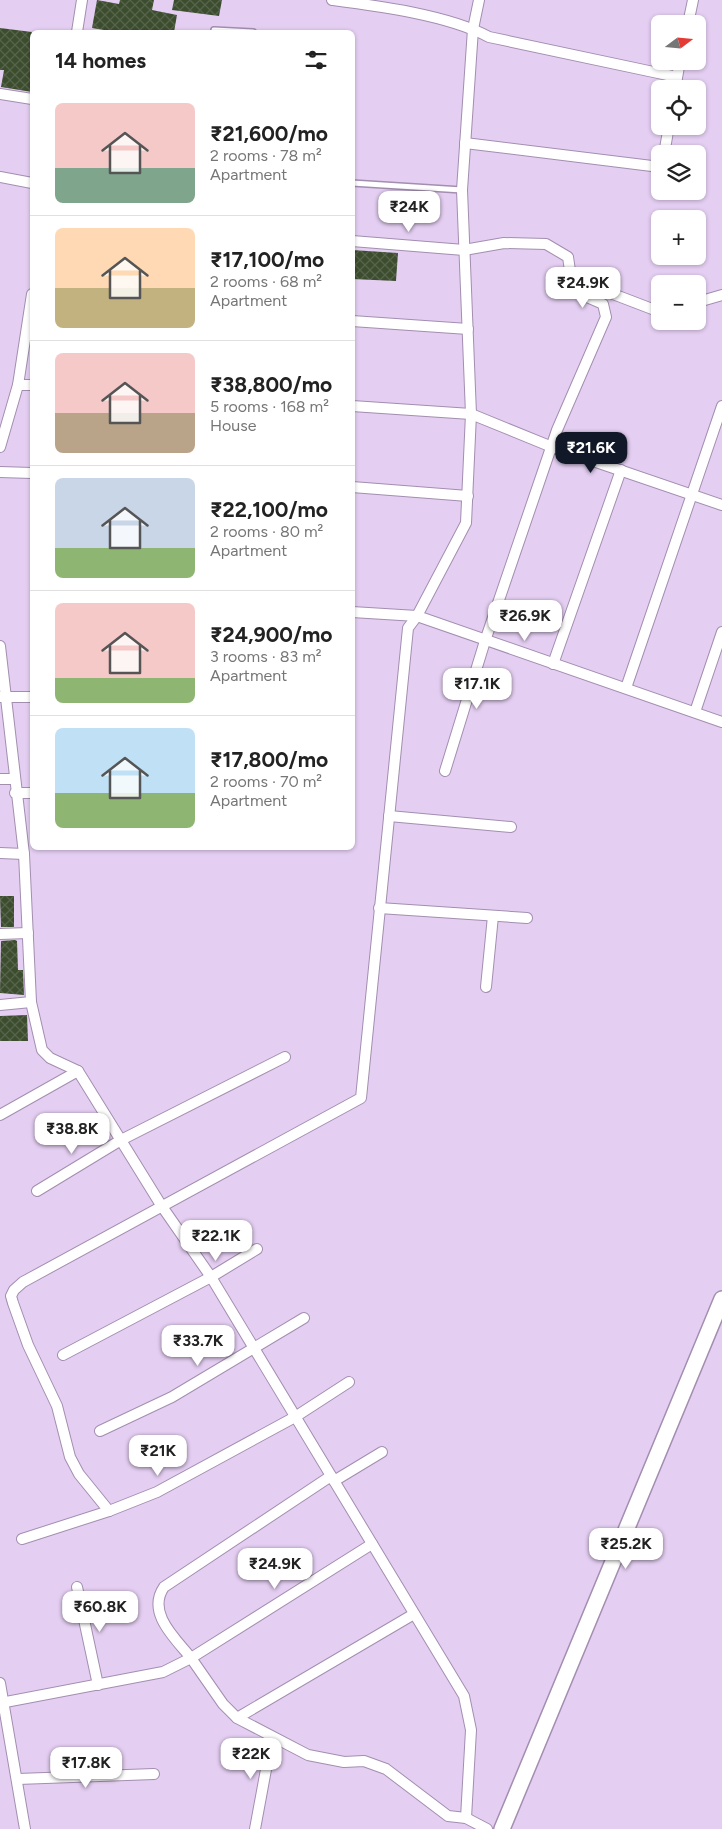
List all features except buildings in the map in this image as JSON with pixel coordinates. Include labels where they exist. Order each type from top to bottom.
[{"type":"main road","points":[[502,1829],[722,1299]]},
{"type":"street","points":[[77,30],[82,0]]},
{"type":"street","points":[[332,0],[400,11],[473,29],[489,38],[677,77]]},
{"type":"street","points":[[400,11],[402,0]]},
{"type":"street","points":[[109,1511],[78,1474],[70,1457],[57,1406],[28,1345],[11,1296],[14,1290],[23,1282],[161,1205],[362,1098],[388,816],[408,628],[417,616],[466,524],[471,414],[462,190],[473,29],[478,0]]},
{"type":"street","points":[[690,15],[692,0]]},
{"type":"street","points":[[676,80],[678,70]]},
{"type":"street","points":[[0,94],[30,99]]},
{"type":"street","points":[[465,143],[651,166]]},
{"type":"street","points":[[0,177],[30,183]]},
{"type":"street","points":[[355,241],[464,250],[504,243],[546,244],[568,257],[573,291]]},
{"type":"street","points":[[573,291],[578,281],[651,309]]},
{"type":"street","points":[[445,771],[485,641],[552,447],[586,361],[606,317],[603,304],[573,291]]},
{"type":"street","points":[[706,299],[722,294]]},
{"type":"street","points":[[0,447],[18,384],[30,310]]},
{"type":"street","points":[[355,321],[468,329]]},
{"type":"street","points":[[18,384],[30,386]]},
{"type":"street","points":[[355,406],[471,414],[552,447],[722,505]]},
{"type":"street","points":[[626,688],[722,406]]},
{"type":"street","points":[[553,664],[621,470]]},
{"type":"street","points":[[0,472],[30,473]]},
{"type":"street","points":[[355,487],[468,496]]},
{"type":"street","points":[[355,612],[417,616],[722,722]]},
{"type":"street","points":[[695,712],[722,632]]},
{"type":"street","points":[[0,646],[2,697],[24,854],[31,1002],[42,1050],[50,1058],[78,1071],[161,1205],[211,1277],[464,1696],[472,1730],[466,1818]]},
{"type":"street","points":[[2,697],[30,697]]},
{"type":"street","points":[[0,780],[14,779]]},
{"type":"street","points":[[15,793],[30,793]]},
{"type":"street","points":[[388,816],[511,827]]},
{"type":"street","points":[[0,853],[24,854]]},
{"type":"street","points":[[379,908],[527,918]]},
{"type":"street","points":[[486,987],[493,916]]},
{"type":"street","points":[[0,934],[28,933]]},
{"type":"street","points":[[0,1005],[31,1002]]},
{"type":"street","points":[[37,1191],[121,1140],[285,1057]]},
{"type":"street","points":[[0,1115],[78,1071]]},
{"type":"street","points":[[63,1355],[211,1277],[257,1249]]},
{"type":"street","points":[[100,1432],[172,1397],[304,1318]]},
{"type":"street","points":[[22,1539],[109,1511],[157,1492],[295,1417],[349,1382]]},
{"type":"street","points":[[382,1452],[332,1479],[164,1587],[159,1594],[160,1615],[164,1624],[191,1658],[223,1704],[237,1718],[308,1755],[344,1762],[364,1761],[386,1769],[448,1816],[466,1818],[486,1829]]},
{"type":"street","points":[[2,1702],[163,1672],[191,1658],[372,1544]]},
{"type":"street","points":[[77,1587],[98,1685]]},
{"type":"street","points":[[237,1718],[414,1614]]},
{"type":"street","points":[[0,1683],[2,1702],[18,1779],[25,1829]]},
{"type":"street","points":[[255,1829],[272,1737]]},
{"type":"street","points":[[18,1779],[154,1774]]},
{"type":"lane","points":[[355,183],[462,190]]}]
